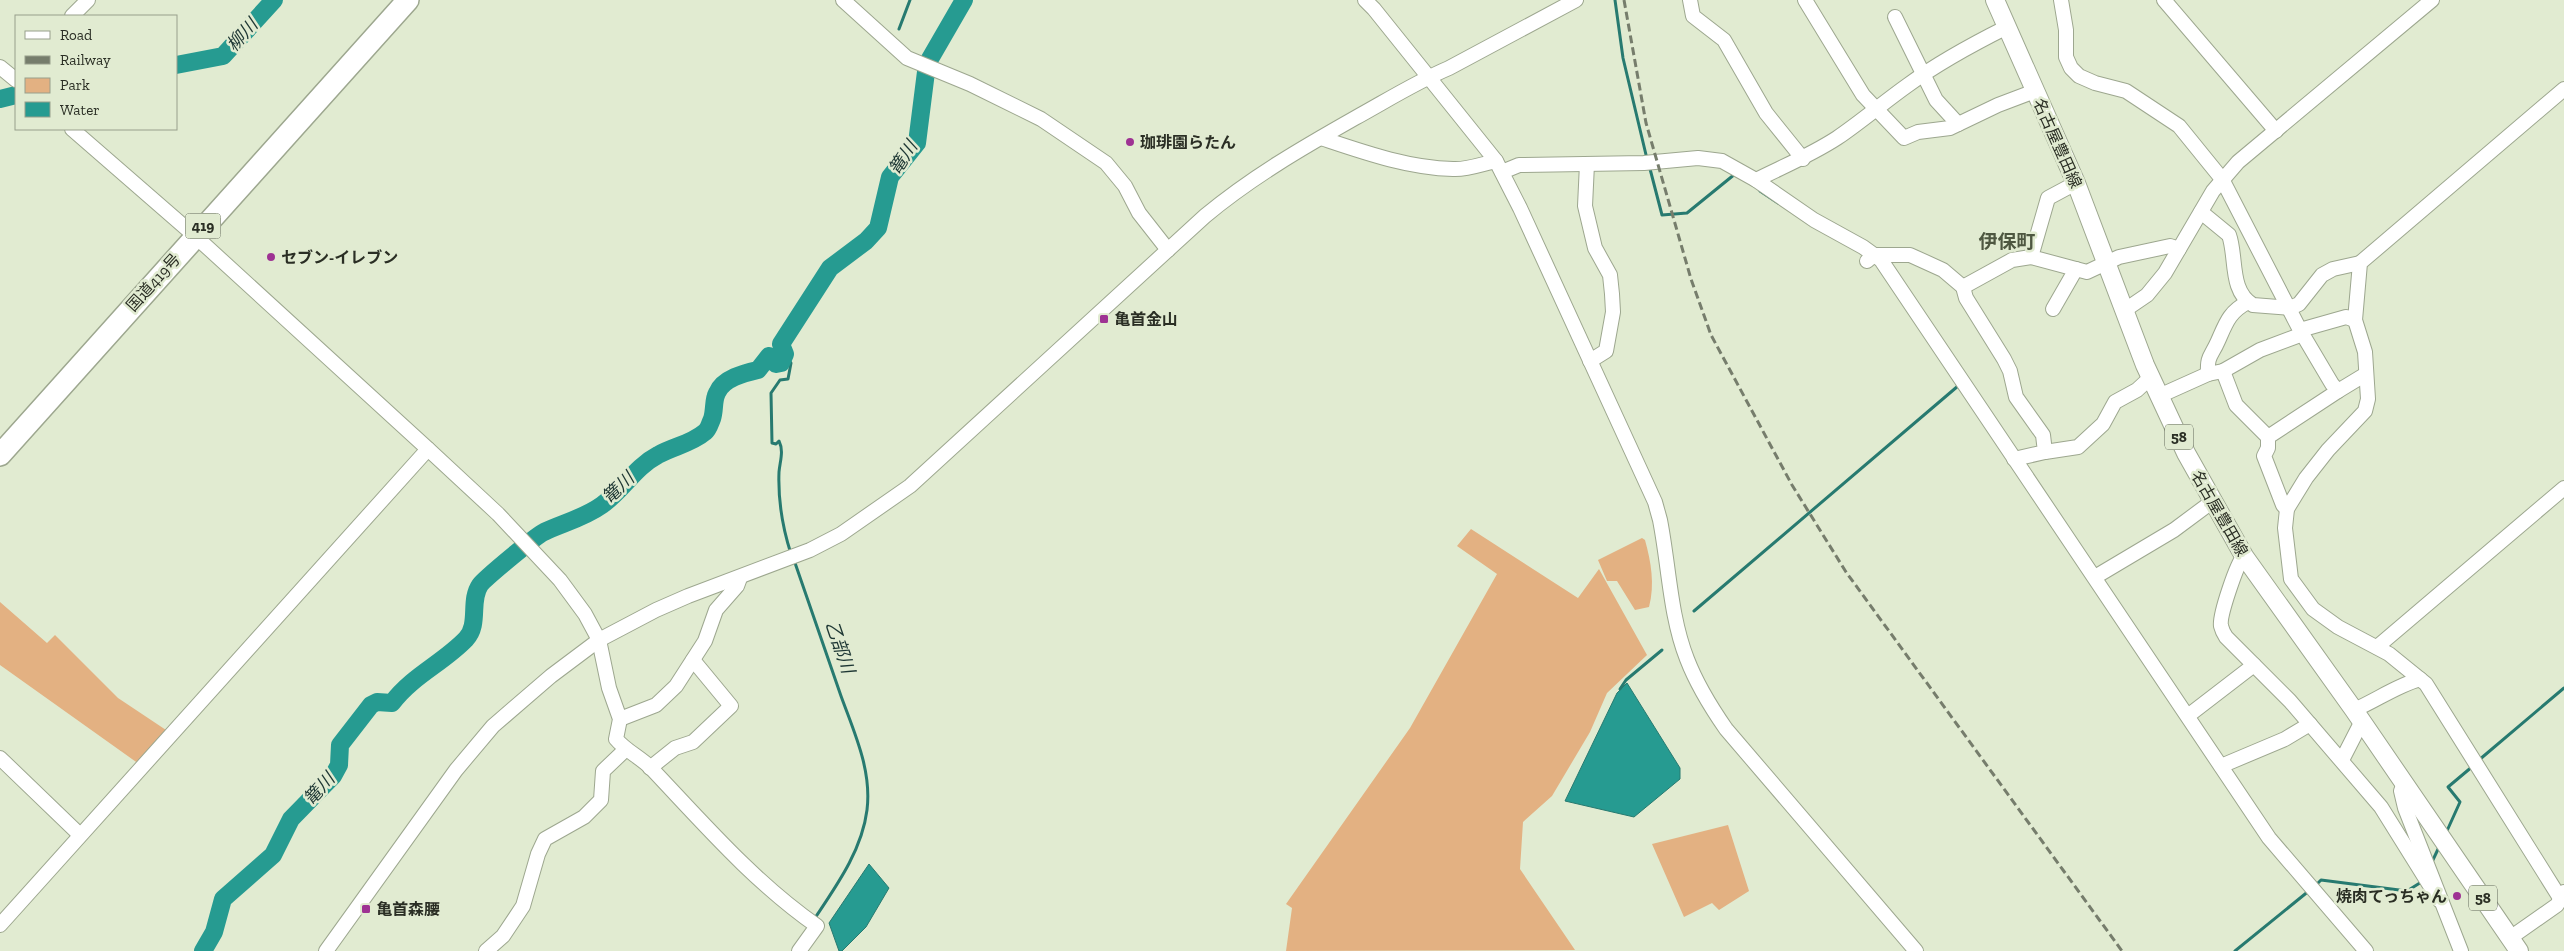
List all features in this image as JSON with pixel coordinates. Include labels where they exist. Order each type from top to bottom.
[{"type":"highway","name":"国道419号","points":[[0,454],[195,236],[399,3]]},
{"type":"main road","name":"名古屋豊田線","points":[[1995,0],[2076,183],[2159,396],[2213,501],[2244,556],[2404,782],[2513,946]]},
{"type":"street","points":[[73,15],[88,0]]},
{"type":"street","points":[[843,0],[907,58],[1040,119],[1106,162],[1125,186],[1139,213],[1168,250]]},
{"type":"street","points":[[326,951],[456,770],[475,747],[524,698],[599,640],[688,596],[773,565],[841,534],[910,486],[1168,250],[1253,178],[1427,77],[1449,68],[1576,0]]},
{"type":"street","points":[[1690,0],[1693,16],[1724,40],[1766,114],[1803,159]]},
{"type":"street","points":[[1806,0],[1863,95],[1876,111],[1904,138],[1918,132],[1950,128],[1998,104],[2035,92]]},
{"type":"street","points":[[2060,0],[2066,30],[2066,57],[2071,68],[2079,76],[2095,83],[2126,91],[2179,126],[2222,179],[2301,332],[2338,391]]},
{"type":"street","points":[[2164,0],[2276,130]]},
{"type":"street","points":[[2124,310],[2155,287],[2200,212],[2222,179],[2238,162],[2432,0]]},
{"type":"street","points":[[1374,3],[1427,77],[1499,166],[1654,502],[1662,529],[1681,641],[1704,695],[1726,729],[1916,951]]},
{"type":"street","points":[[1895,18],[1936,100],[1958,124]]},
{"type":"street","points":[[1756,180],[1803,159],[1876,111],[1906,86],[1961,52],[2007,27]]},
{"type":"street","points":[[0,67],[14,76]]},
{"type":"street","points":[[2200,212],[2229,235],[2238,284],[2248,302],[2253,305],[2290,308],[2299,304],[2322,275],[2333,269],[2360,263],[2564,88]]},
{"type":"street","points":[[73,130],[195,236],[428,449],[508,525],[574,598],[599,640],[609,688],[620,719],[616,739],[625,750],[639,757],[726,849],[800,914],[818,926],[799,951]]},
{"type":"street","points":[[1321,138],[1415,165],[1455,170],[1519,165],[1644,163],[1698,158],[1722,160],[1756,180],[1871,258],[1881,260],[2189,715],[2269,838],[2366,951]]},
{"type":"street","points":[[1587,164],[1585,206],[1595,248],[1610,275],[1613,312],[1606,351],[1590,360]]},
{"type":"street","points":[[2031,257],[2048,198],[2076,183]]},
{"type":"street","points":[[1963,287],[2012,260],[2031,257],[2087,272],[2106,262],[2170,246],[2179,249]]},
{"type":"street","points":[[1871,258],[1910,255],[1943,270],[1963,287],[1966,298],[2010,371],[2016,397],[2043,435],[2045,452]]},
{"type":"street","points":[[2360,263],[2355,320],[2365,352],[2368,399],[2366,411],[2328,450],[2306,478],[2288,509],[2285,528],[2291,579],[2312,609],[2338,627],[2377,647],[2420,679],[2562,895],[2557,905],[2513,946]]},
{"type":"street","points":[[2052,309],[2076,269]]},
{"type":"street","points":[[2208,374],[2209,354],[2217,343],[2225,322],[2230,314],[2248,302]]},
{"type":"street","points":[[2159,396],[2208,374],[2223,371],[2260,350],[2301,332],[2346,317],[2355,320]]},
{"type":"street","points":[[2223,371],[2236,405],[2268,437],[2268,448],[2264,456],[2283,505],[2288,509]]},
{"type":"street","points":[[2268,437],[2366,374]]},
{"type":"street","points":[[2014,459],[2078,447],[2103,424],[2115,402],[2137,390],[2151,377]]},
{"type":"street","points":[[0,925],[428,449]]},
{"type":"street","points":[[2377,647],[2564,488]]},
{"type":"street","points":[[2095,577],[2174,530],[2213,501]]},
{"type":"street","points":[[2244,556],[2240,560],[2231,584],[2220,625],[2226,637],[2342,760],[2388,816],[2427,873]]},
{"type":"street","points":[[620,719],[656,705],[676,686],[694,660],[710,629],[712,618],[737,586],[740,578]]},
{"type":"street","points":[[2276,600],[2295,587]]},
{"type":"street","points":[[650,768],[675,748],[693,742],[731,706],[694,660]]},
{"type":"street","points":[[2189,715],[2254,665]]},
{"type":"street","points":[[2342,760],[2358,716],[2399,686],[2420,679]]},
{"type":"street","points":[[2221,766],[2285,739],[2310,724]]},
{"type":"street","points":[[486,951],[503,936],[523,906],[538,854],[545,839],[584,817],[601,800],[603,771],[625,750]]},
{"type":"street","points":[[0,758],[80,835]]},
{"type":"street","points":[[2404,782],[2401,791],[2427,873],[2461,951]]},
{"type":"green space","points":[[1471,529],[1578,598],[1599,569],[1647,655],[1607,693],[1590,732],[1552,796],[1523,822],[1520,869],[1575,950],[1286,951],[1292,908],[1286,904],[1410,728],[1497,574],[1457,546]]},
{"type":"green space","points":[[1642,538],[1645,540],[1649,557],[1652,573],[1652,590],[1649,607],[1635,610],[1617,581],[1607,581],[1598,560]]},
{"type":"green space","points":[[0,602],[47,643],[55,635],[118,698],[169,732],[139,764],[0,665]]},
{"type":"green space","points":[[1728,825],[1749,891],[1719,910],[1712,903],[1684,917],[1652,844]]},
{"type":"water","points":[[1627,683],[1680,768],[1680,779],[1634,817],[1565,801],[1617,693]]},
{"type":"water","points":[[869,864],[889,888],[866,927],[842,951],[839,951],[829,923]]},
{"type":"waterway","name":"柳川","points":[[178,65],[223,56],[274,0]]},
{"type":"waterway","points":[[899,29],[910,0]]},
{"type":"waterway","name":"篭川","points":[[203,951],[214,932],[223,899],[273,855],[291,819],[333,776],[339,765],[340,745],[371,705],[377,702],[392,703],[418,677],[466,639],[473,626],[475,598],[480,585],[539,535],[602,505],[650,460],[705,432],[712,419],[716,396],[724,383],[735,377],[758,370],[769,356],[776,364],[781,363],[785,354],[781,344],[830,268],[866,241],[878,228],[890,177],[917,143],[927,64],[964,0]]},
{"type":"waterway","points":[[1615,0],[1623,58],[1647,159]]},
{"type":"waterway","name":"柳川","points":[[0,99],[15,95]]},
{"type":"waterway","points":[[1649,165],[1662,215],[1687,213],[1735,174]]},
{"type":"waterway","points":[[1760,191],[1778,203]]},
{"type":"waterway","name":"乙部川","points":[[785,354],[791,363],[788,379],[780,380],[771,393],[772,443],[776,444],[779,441],[781,449],[779,472],[780,503],[791,554]]},
{"type":"waterway","points":[[1694,611],[1958,386],[1957,384]]},
{"type":"waterway","name":"乙部川","points":[[794,560],[861,752],[868,795],[864,825],[854,853],[840,880],[815,918]]},
{"type":"waterway","points":[[1620,689],[1626,680],[1662,650]]},
{"type":"waterway","points":[[2479,760],[2564,688]]},
{"type":"waterway","points":[[2446,833],[2460,802],[2448,787],[2473,766]]},
{"type":"waterway","points":[[2431,864],[2440,845]]},
{"type":"waterway","points":[[2315,886],[2321,880],[2407,891],[2423,881]]},
{"type":"waterway","points":[[2235,951],[2310,890]]},
{"type":"railway","points":[[1624,0],[1646,123],[1691,279],[1711,335],[1792,485],[1846,572],[2122,951]]},
{"type":"place","name":"珈琲園らたん","points":[[1130,142]]},
{"type":"place","name":"セブン-イレブン","points":[[271,257]]},
{"type":"place","name":"亀首金山","points":[[1104,319]]},
{"type":"place","name":"焼肉てっちゃん","points":[[2457,896]]},
{"type":"place","name":"亀首森腰","points":[[366,909]]},
{"type":"district","name":"伊保町","points":[[2007,241]]}]
